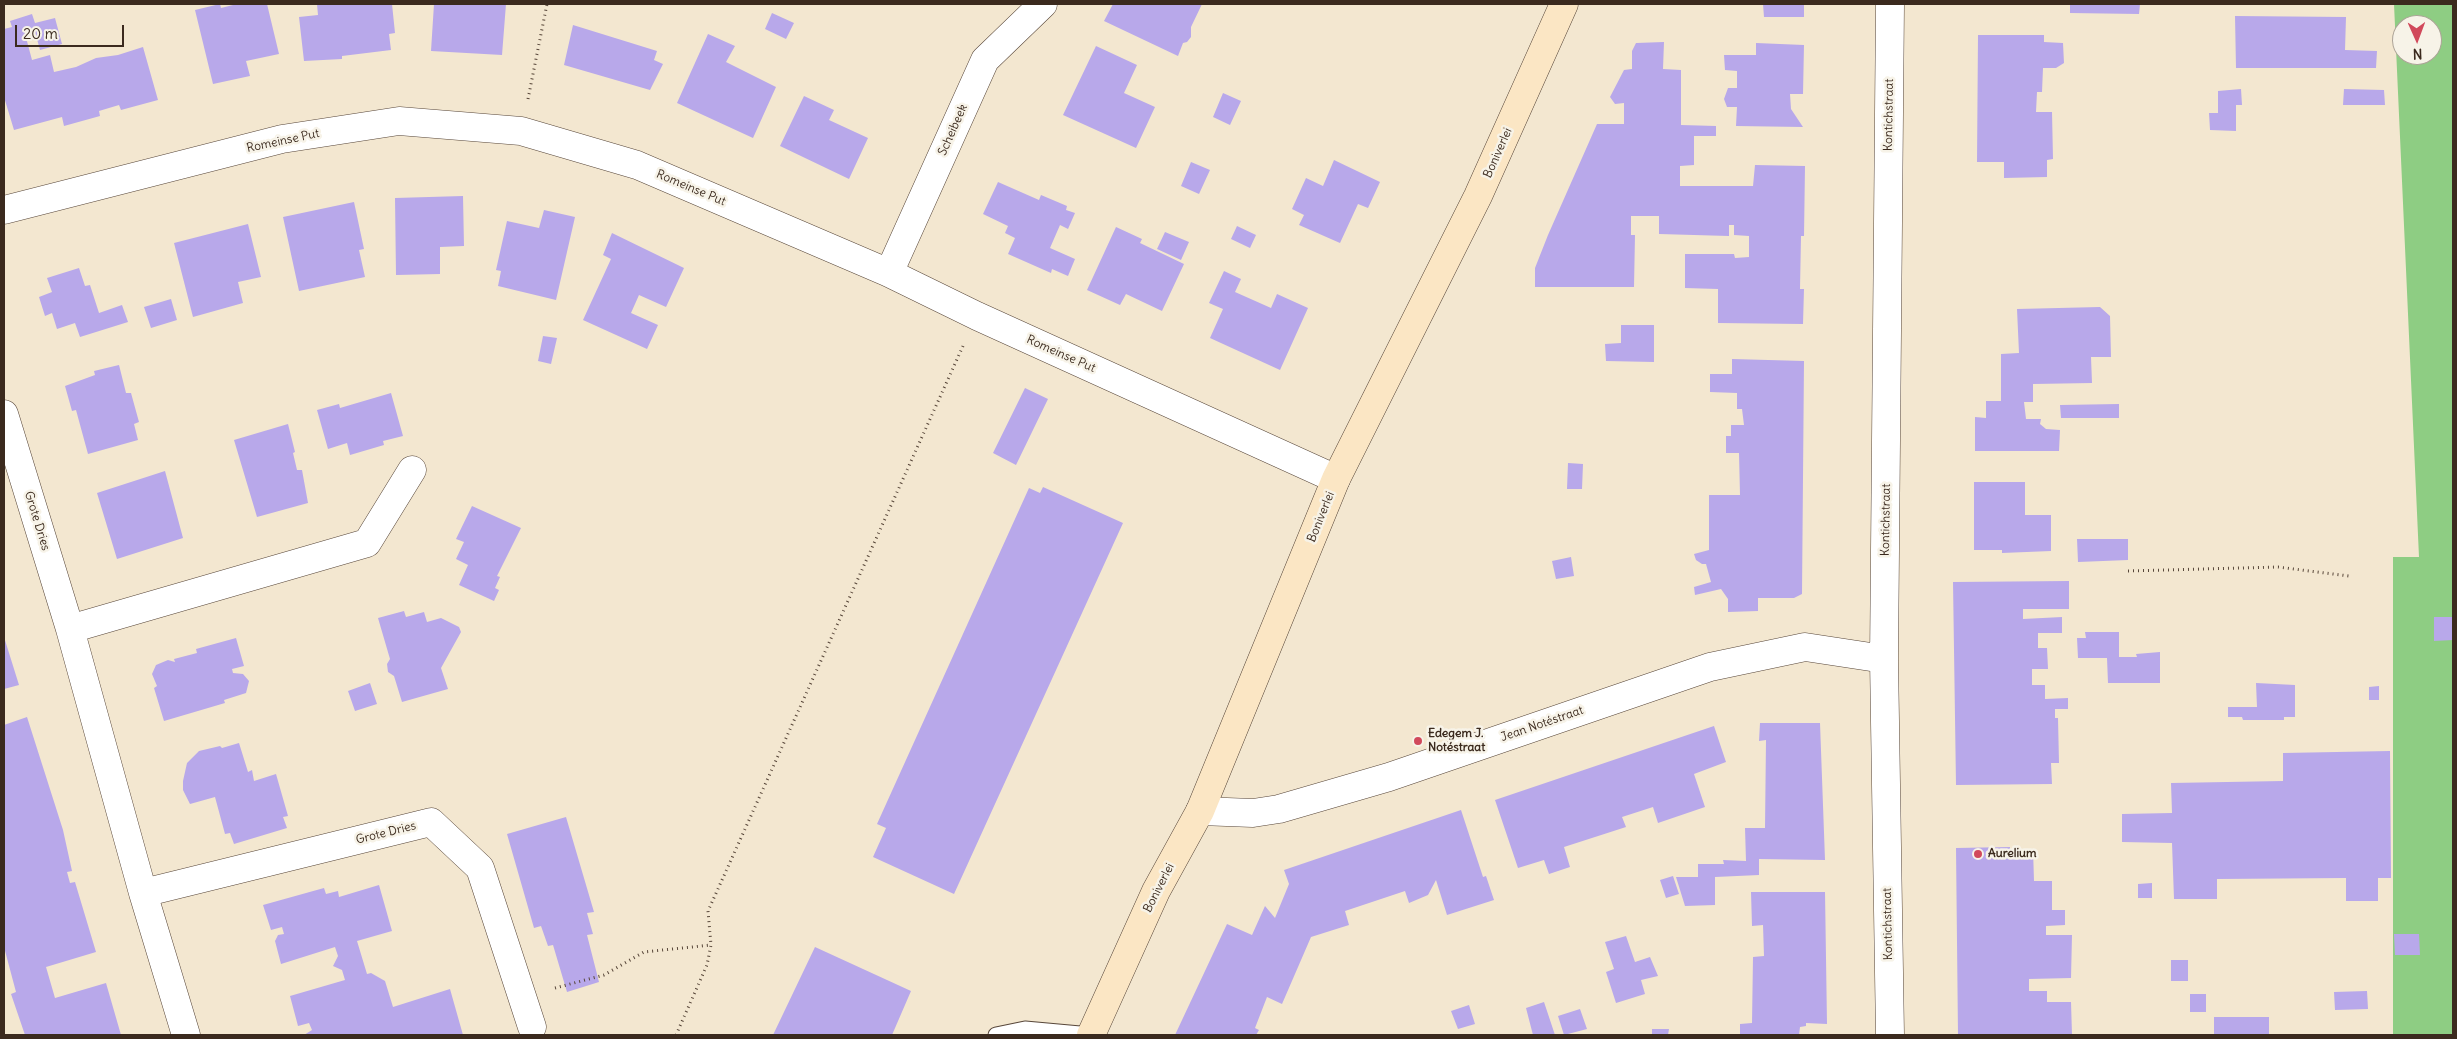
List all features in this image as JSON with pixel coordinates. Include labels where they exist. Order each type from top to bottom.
[{"type":"main road","name":"Boniverlei","points":[[1091,1035],[1156,891],[1200,811],[1336,479],[1478,196],[1564,4]]},
{"type":"street","name":"Scheibeek","points":[[889,274],[985,60],[1043,4]]},
{"type":"street","name":"Kontichstraat","points":[[1890,4],[1884,659],[1890,1035]]},
{"type":"street","name":"Romeinse Put","points":[[4,210],[282,139],[330,131],[399,121],[521,131],[637,165],[889,274],[1336,479]]},
{"type":"street","name":"Grote Dries","points":[[4,414],[70,629],[143,894],[186,1035]]},
{"type":"street","points":[[70,629],[367,543],[412,470]]},
{"type":"street","name":"Jean Notéstraat","points":[[1200,811],[1253,813],[1279,809],[1390,777],[1720,665],[1805,647],[1884,659]]},
{"type":"street","name":"Grote Dries","points":[[143,894],[431,822],[480,868],[532,1026]]},
{"type":"lane","points":[[996,1035],[1025,1029],[1091,1035]]},
{"type":"path","points":[[521,131],[547,4]]},
{"type":"path","points":[[676,1035],[707,965],[711,944],[708,911],[977,316]]},
{"type":"path","points":[[2128,571],[2278,567],[2349,576]]},
{"type":"path","points":[[522,997],[604,975],[644,952],[711,944]]},
{"type":"green space","points":[[2394,4],[2453,4],[2453,1035],[2393,1035],[2393,557],[2419,557],[2397,65],[2442,65],[2442,15],[2394,15]]},
{"type":"building","points":[[220,4],[221,8],[237,4],[267,4],[279,54],[246,61],[250,76],[213,84],[195,10]]},
{"type":"building","points":[[317,4],[392,4],[395,33],[389,34],[391,50],[342,56],[342,59],[304,61],[299,17],[318,15]]},
{"type":"building","points":[[434,4],[506,4],[502,55],[431,51]]},
{"type":"building","points":[[1113,4],[1202,4],[1191,27],[1191,37],[1187,42],[1183,43],[1178,56],[1104,21]]},
{"type":"building","points":[[1763,4],[1804,4],[1804,17],[1764,17]]},
{"type":"building","points":[[2070,4],[2140,4],[2139,14],[2070,13]]},
{"type":"building","points":[[772,13],[794,23],[786,39],[765,29]]},
{"type":"building","points":[[32,14],[35,23],[55,18],[62,44],[40,50],[34,28],[24,30],[32,60],[50,55],[54,72],[76,67],[96,58],[118,55],[143,47],[158,100],[121,110],[119,105],[99,111],[100,116],[64,126],[62,117],[14,130],[4,97],[4,29],[12,27],[10,21]]},
{"type":"building","points":[[2235,16],[2346,17],[2345,50],[2377,51],[2376,68],[2236,68]]},
{"type":"building","points":[[573,25],[657,51],[654,60],[663,64],[650,90],[564,65]]},
{"type":"building","points":[[708,34],[735,46],[726,62],[776,87],[753,138],[677,103]]},
{"type":"building","points":[[1978,35],[2044,35],[2044,42],[2063,43],[2064,63],[2056,68],[2043,68],[2042,92],[2037,92],[2036,112],[2052,112],[2053,159],[2047,160],[2047,177],[2004,178],[2004,162],[1977,162]]},
{"type":"building","points":[[1664,42],[1663,69],[1681,70],[1681,125],[1716,126],[1716,136],[1694,136],[1694,165],[1680,166],[1680,186],[1753,186],[1755,165],[1805,166],[1804,236],[1801,236],[1800,289],[1804,289],[1803,324],[1718,323],[1718,289],[1685,288],[1685,254],[1734,254],[1735,258],[1749,257],[1749,236],[1734,235],[1734,225],[1729,225],[1729,236],[1659,234],[1659,216],[1631,216],[1631,235],[1635,235],[1634,287],[1535,287],[1535,268],[1597,124],[1624,124],[1624,103],[1615,104],[1610,97],[1624,70],[1632,69],[1632,51],[1636,43]]},
{"type":"building","points":[[1756,43],[1804,45],[1803,94],[1790,94],[1791,109],[1803,127],[1736,126],[1737,107],[1727,107],[1724,99],[1728,88],[1737,88],[1737,71],[1725,70],[1724,55],[1756,55]]},
{"type":"building","points":[[1096,46],[1137,65],[1124,93],[1155,107],[1136,148],[1063,115]]},
{"type":"building","points":[[2241,89],[2242,105],[2236,105],[2236,131],[2210,130],[2209,113],[2218,113],[2218,91]]},
{"type":"building","points":[[2344,89],[2384,90],[2385,105],[2343,105]]},
{"type":"building","points":[[1223,93],[1241,101],[1230,125],[1213,117]]},
{"type":"building","points":[[804,96],[834,110],[829,120],[868,138],[849,179],[780,146]]},
{"type":"building","points":[[1334,160],[1380,182],[1368,208],[1358,204],[1340,243],[1299,225],[1304,215],[1292,209],[1306,178],[1323,186]]},
{"type":"building","points":[[1191,162],[1210,170],[1199,194],[1181,186]]},
{"type":"building","points":[[998,182],[1039,200],[1041,195],[1067,206],[1066,210],[1075,213],[1068,229],[1060,225],[1050,248],[1075,259],[1068,276],[1052,269],[1051,273],[1008,254],[1015,238],[1005,233],[1008,226],[983,214]]},
{"type":"building","points":[[463,196],[464,246],[440,247],[440,274],[396,275],[395,198]]},
{"type":"building","points":[[354,202],[364,249],[359,250],[365,277],[299,291],[283,217]]},
{"type":"building","points":[[544,210],[575,217],[556,300],[498,286],[501,271],[496,270],[507,221],[539,228]]},
{"type":"building","points":[[248,224],[261,277],[238,282],[243,303],[193,317],[174,243]]},
{"type":"building","points":[[1237,226],[1256,235],[1250,248],[1231,239]]},
{"type":"building","points":[[1116,227],[1142,239],[1140,243],[1184,264],[1162,311],[1126,294],[1120,305],[1087,290]]},
{"type":"building","points":[[1165,232],[1189,242],[1181,260],[1157,249]]},
{"type":"building","points":[[612,233],[684,268],[666,307],[639,295],[631,313],[658,325],[647,349],[583,320],[611,259],[603,255]]},
{"type":"building","points":[[79,268],[85,286],[90,285],[99,313],[122,305],[128,322],[80,337],[75,323],[57,329],[52,313],[45,316],[39,297],[52,292],[47,278]]},
{"type":"building","points":[[1224,271],[1241,279],[1235,292],[1271,308],[1277,294],[1308,308],[1280,370],[1210,338],[1223,309],[1209,303]]},
{"type":"building","points":[[171,299],[177,320],[151,328],[144,307]]},
{"type":"building","points":[[2100,307],[2110,316],[2111,357],[2091,357],[2092,383],[2033,384],[2033,402],[2024,402],[2026,419],[2041,419],[2040,424],[2046,429],[2060,430],[2059,451],[1975,451],[1975,417],[1986,418],[1986,401],[2001,401],[2001,354],[2019,353],[2017,309]]},
{"type":"building","points":[[1621,325],[1654,325],[1654,362],[1606,361],[1605,344],[1621,343]]},
{"type":"building","points":[[543,336],[557,338],[551,364],[538,361]]},
{"type":"building","points":[[1732,359],[1804,361],[1802,594],[1794,598],[1758,598],[1758,611],[1728,612],[1728,599],[1721,589],[1695,595],[1694,587],[1711,582],[1706,564],[1696,560],[1694,554],[1709,550],[1709,495],[1740,495],[1739,453],[1726,453],[1726,436],[1731,436],[1731,425],[1744,425],[1742,409],[1737,409],[1737,393],[1710,392],[1710,374],[1732,374]]},
{"type":"building","points":[[119,365],[126,393],[131,393],[139,422],[134,424],[138,440],[88,454],[76,410],[72,411],[65,386],[95,375],[94,371]]},
{"type":"building","points":[[1025,388],[1048,399],[1016,465],[993,453]]},
{"type":"building","points":[[391,393],[403,436],[383,441],[384,445],[350,455],[347,443],[328,449],[317,410],[339,404],[340,408]]},
{"type":"building","points":[[2119,404],[2119,418],[2061,418],[2060,405]]},
{"type":"building","points":[[288,424],[297,470],[302,470],[308,503],[257,517],[234,440]]},
{"type":"building","points":[[1568,463],[1583,464],[1582,489],[1567,489]]},
{"type":"building","points":[[165,471],[183,538],[117,559],[97,493]]},
{"type":"building","points":[[1974,482],[2025,482],[2025,515],[2051,515],[2051,551],[2002,553],[2002,550],[1974,550]]},
{"type":"building","points":[[1043,487],[1123,523],[954,894],[873,857],[886,828],[877,824],[1029,488],[1040,493]]},
{"type":"building","points":[[472,506],[521,528],[497,576],[500,577],[495,588],[499,590],[494,601],[459,585],[468,565],[456,559],[464,542],[456,539]]},
{"type":"building","points":[[2077,539],[2128,539],[2128,560],[2078,562]]},
{"type":"building","points":[[1571,557],[1574,576],[1556,579],[1552,561]]},
{"type":"building","points":[[2069,581],[2069,609],[2023,609],[2023,619],[2062,617],[2062,633],[2038,633],[2038,648],[2047,648],[2048,669],[2032,669],[2032,685],[2045,685],[2045,699],[2068,698],[2068,709],[2055,709],[2055,718],[2058,718],[2059,763],[2051,763],[2052,784],[1956,785],[1953,582]]},
{"type":"building","points":[[404,611],[406,617],[424,612],[427,622],[441,618],[459,627],[461,632],[441,668],[448,689],[402,702],[394,676],[388,672],[387,664],[390,659],[378,618]]},
{"type":"building","points":[[2434,617],[2453,617],[2453,640],[2434,641]]},
{"type":"building","points":[[2085,632],[2119,632],[2119,657],[2137,657],[2136,654],[2160,652],[2160,683],[2108,683],[2107,658],[2078,658],[2077,638],[2086,638]]},
{"type":"building","points":[[4,637],[19,685],[4,689]]},
{"type":"building","points":[[236,638],[244,666],[232,669],[233,673],[243,674],[249,681],[246,693],[224,700],[225,703],[164,721],[154,688],[157,686],[152,674],[156,665],[168,660],[175,662],[174,659],[197,653],[196,649]]},
{"type":"building","points":[[370,683],[377,704],[355,711],[348,691]]},
{"type":"building","points":[[2256,683],[2295,685],[2295,717],[2284,717],[2284,720],[2243,720],[2242,717],[2228,717],[2228,707],[2257,707]]},
{"type":"building","points":[[2379,686],[2379,700],[2369,700],[2369,687]]},
{"type":"building","points":[[27,717],[63,830],[72,871],[67,872],[70,883],[75,882],[96,952],[46,967],[55,998],[106,983],[121,1035],[25,1035],[11,994],[16,992],[4,947],[4,725]]},
{"type":"building","points":[[1760,723],[1820,723],[1825,860],[1759,859],[1759,875],[1715,877],[1715,905],[1685,906],[1676,877],[1698,877],[1698,864],[1724,864],[1723,860],[1746,861],[1745,828],[1765,828],[1766,740],[1759,741]]},
{"type":"building","points":[[1714,726],[1726,762],[1694,774],[1705,807],[1658,823],[1653,807],[1622,817],[1626,827],[1564,847],[1570,867],[1549,874],[1544,860],[1518,868],[1495,800]]},
{"type":"building","points":[[239,743],[248,772],[252,770],[254,781],[276,774],[288,816],[283,817],[287,828],[234,844],[230,833],[225,834],[215,797],[190,804],[183,790],[183,781],[187,763],[199,751],[220,746],[222,748]]},
{"type":"building","points":[[2390,751],[2391,878],[2378,878],[2378,901],[2346,901],[2346,878],[2217,879],[2217,899],[2174,899],[2172,843],[2122,842],[2122,814],[2172,813],[2171,783],[2283,781],[2283,753]]},
{"type":"building","points":[[1461,810],[1483,877],[1486,876],[1494,900],[1447,915],[1436,880],[1428,895],[1409,903],[1405,891],[1345,911],[1349,925],[1311,937],[1282,1004],[1267,997],[1255,1028],[1259,1030],[1256,1035],[1175,1035],[1227,924],[1252,935],[1265,906],[1275,918],[1289,884],[1284,870]]},
{"type":"building","points":[[566,817],[594,912],[587,913],[593,934],[587,935],[599,982],[567,992],[553,945],[548,946],[541,926],[534,928],[507,834]]},
{"type":"building","points":[[2010,847],[2010,849],[2033,849],[2034,881],[2052,881],[2052,910],[2065,910],[2065,925],[2046,926],[2046,935],[2072,935],[2071,978],[2029,979],[2029,991],[2047,991],[2047,1002],[2071,1002],[2072,1035],[1958,1035],[1956,848]]},
{"type":"building","points":[[1673,876],[1679,894],[1666,898],[1660,880]]},
{"type":"building","points":[[2152,883],[2152,898],[2138,898],[2138,884]]},
{"type":"building","points":[[379,885],[392,931],[357,941],[367,974],[371,973],[385,981],[393,1007],[450,989],[463,1035],[304,1035],[312,1030],[309,1023],[298,1026],[290,996],[345,980],[342,970],[333,966],[338,956],[335,947],[281,964],[275,941],[278,935],[284,934],[282,927],[271,930],[263,905],[324,888],[326,894],[338,891],[339,897]]},
{"type":"building","points":[[1751,892],[1825,892],[1827,1024],[1806,1023],[1806,1026],[1800,1027],[1799,1035],[1740,1035],[1740,1024],[1752,1023],[1753,957],[1764,956],[1763,925],[1752,926]]},
{"type":"building","points":[[2394,934],[2419,934],[2420,955],[2395,955]]},
{"type":"building","points":[[1626,936],[1635,962],[1650,957],[1658,976],[1641,980],[1645,994],[1616,1003],[1606,972],[1614,969],[1605,942]]},
{"type":"building","points":[[815,947],[911,991],[892,1035],[773,1035]]},
{"type":"building","points":[[2171,960],[2188,960],[2188,981],[2171,981]]},
{"type":"building","points":[[2367,991],[2368,1009],[2335,1010],[2334,992]]},
{"type":"building","points":[[2190,994],[2206,994],[2206,1012],[2190,1012]]},
{"type":"building","points":[[1544,1002],[1555,1035],[1533,1035],[1526,1008]]},
{"type":"building","points":[[1469,1005],[1475,1024],[1458,1029],[1451,1011]]},
{"type":"building","points":[[1580,1009],[1587,1029],[1564,1035],[1558,1016]]},
{"type":"building","points":[[2214,1017],[2269,1017],[2269,1034],[2214,1035]]},
{"type":"building","points":[[1652,1029],[1669,1029],[1668,1035],[1652,1035]]},
{"type":"place","name":"Edegem J. Notéstraat","points":[[1418,741]]},
{"type":"place","name":"Aurelium","points":[[1978,854]]}]
